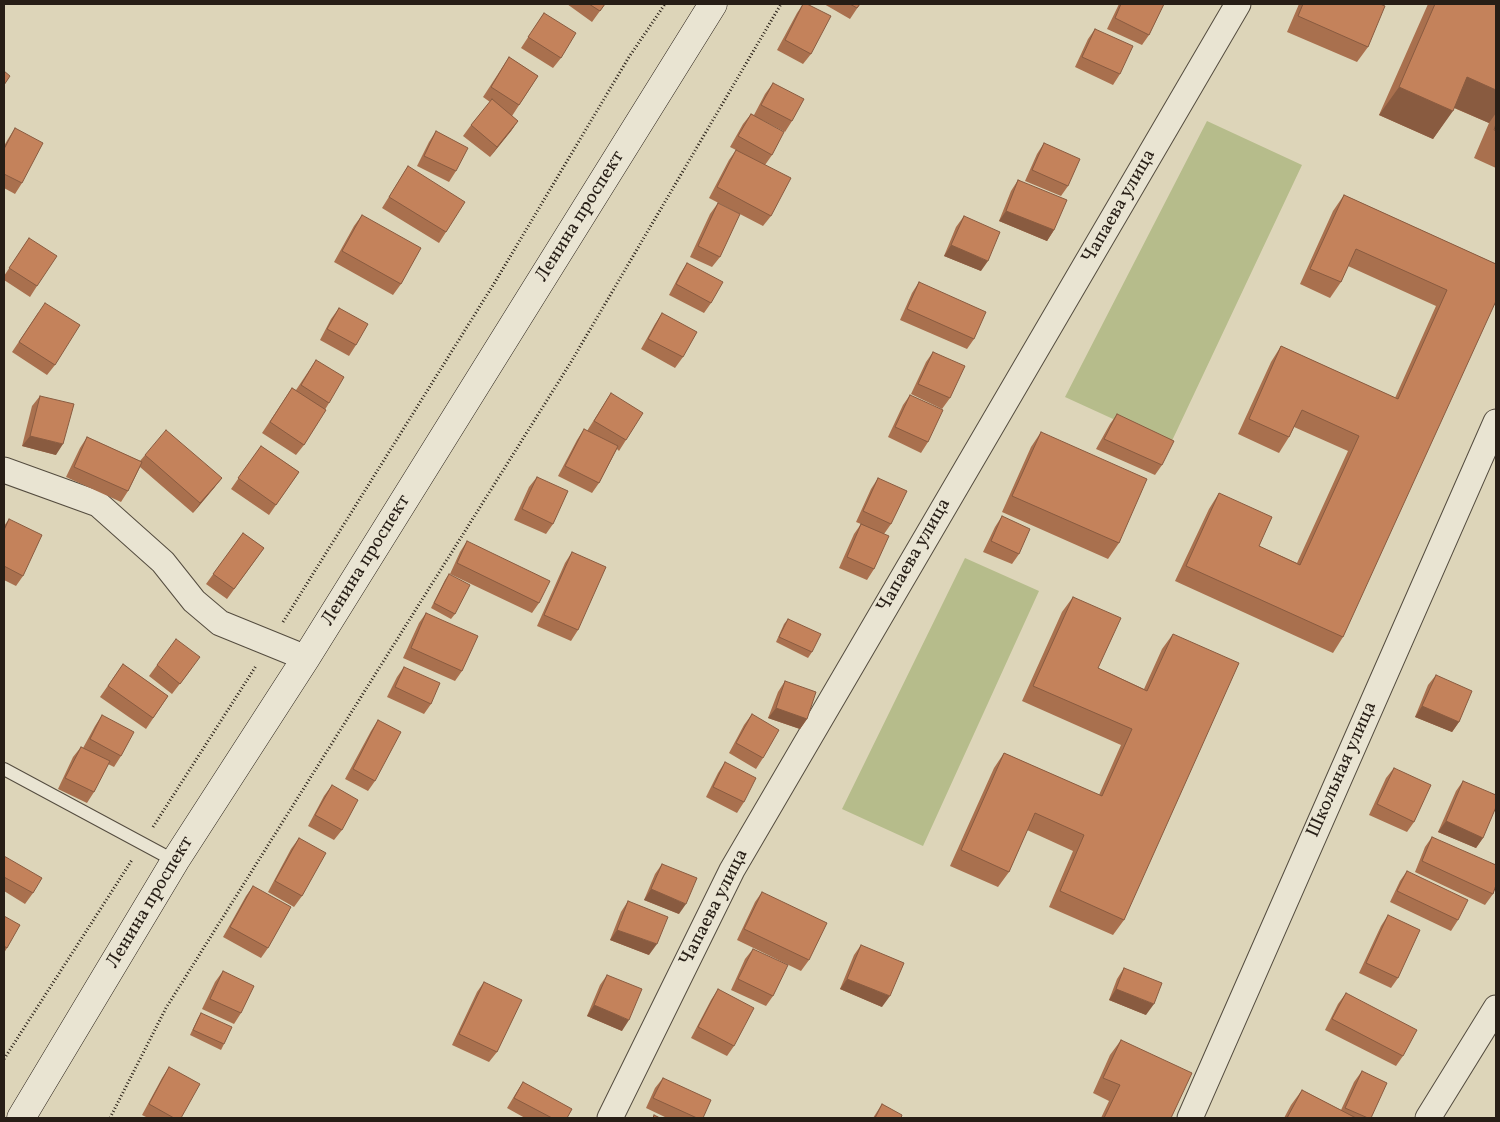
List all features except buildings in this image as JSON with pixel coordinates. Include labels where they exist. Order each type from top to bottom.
[{"type":"main road","name":"Ленина проспект","points":[[21,1118],[175,861],[306,658],[712,4]]},
{"type":"street","name":"Чапаева улица","points":[[610,1118],[732,870],[1238,4]]},
{"type":"street","name":"Школьная улица","points":[[1190,1118],[1496,422]]},
{"type":"street","points":[[4,470],[98,504],[163,562],[194,601],[220,623],[269,645],[306,658]]},
{"type":"street","points":[[1428,1118],[1496,1008]]},
{"type":"lane","points":[[4,769],[175,861]]},
{"type":"path","points":[[4,1059],[269,645],[495,282],[629,57],[665,4]]},
{"type":"path","points":[[110,1118],[166,1008],[571,362],[781,4]]},
{"type":"green space","points":[[1207,121],[1302,165],[1170,445],[1065,397]]},
{"type":"green space","points":[[965,558],[1039,591],[923,846],[842,809]]}]
